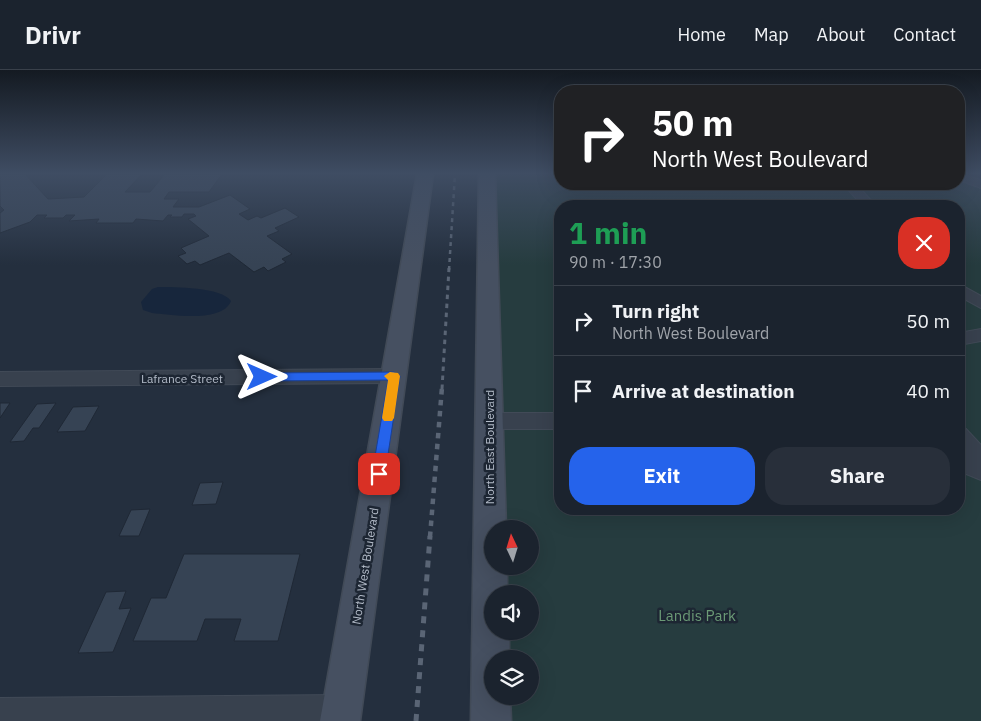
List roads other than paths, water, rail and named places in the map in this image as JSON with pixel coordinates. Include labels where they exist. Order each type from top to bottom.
[{"type":"main road","name":"North West Boulevard","points":[[341,715],[420,204]]},
{"type":"main road","name":"North East Boulevard","points":[[487,204],[491,721]]},
{"type":"street","points":[[965,293],[981,303]]},
{"type":"street","points":[[965,338],[981,335]]},
{"type":"street","name":"Lafrance Street","points":[[0,379],[394,376]]},
{"type":"street","points":[[489,421],[554,421]]},
{"type":"street","points":[[965,442],[981,458]]},
{"type":"street","points":[[965,464],[981,470]]},
{"type":"street","points":[[0,712],[341,715]]},
{"type":"water","points":[[158,287],[208,290],[226,296],[231,301],[226,308],[207,315],[171,315],[143,310],[141,302],[152,289]]},
{"type":"railway","points":[[449,270],[453,204]]},
{"type":"railway","points":[[442,389],[449,268]]},
{"type":"railway","points":[[430,537],[442,387]]},
{"type":"railway","points":[[416,721],[430,536]]},
{"type":"park label","name":"Landis Park","points":[[697,615]]}]
